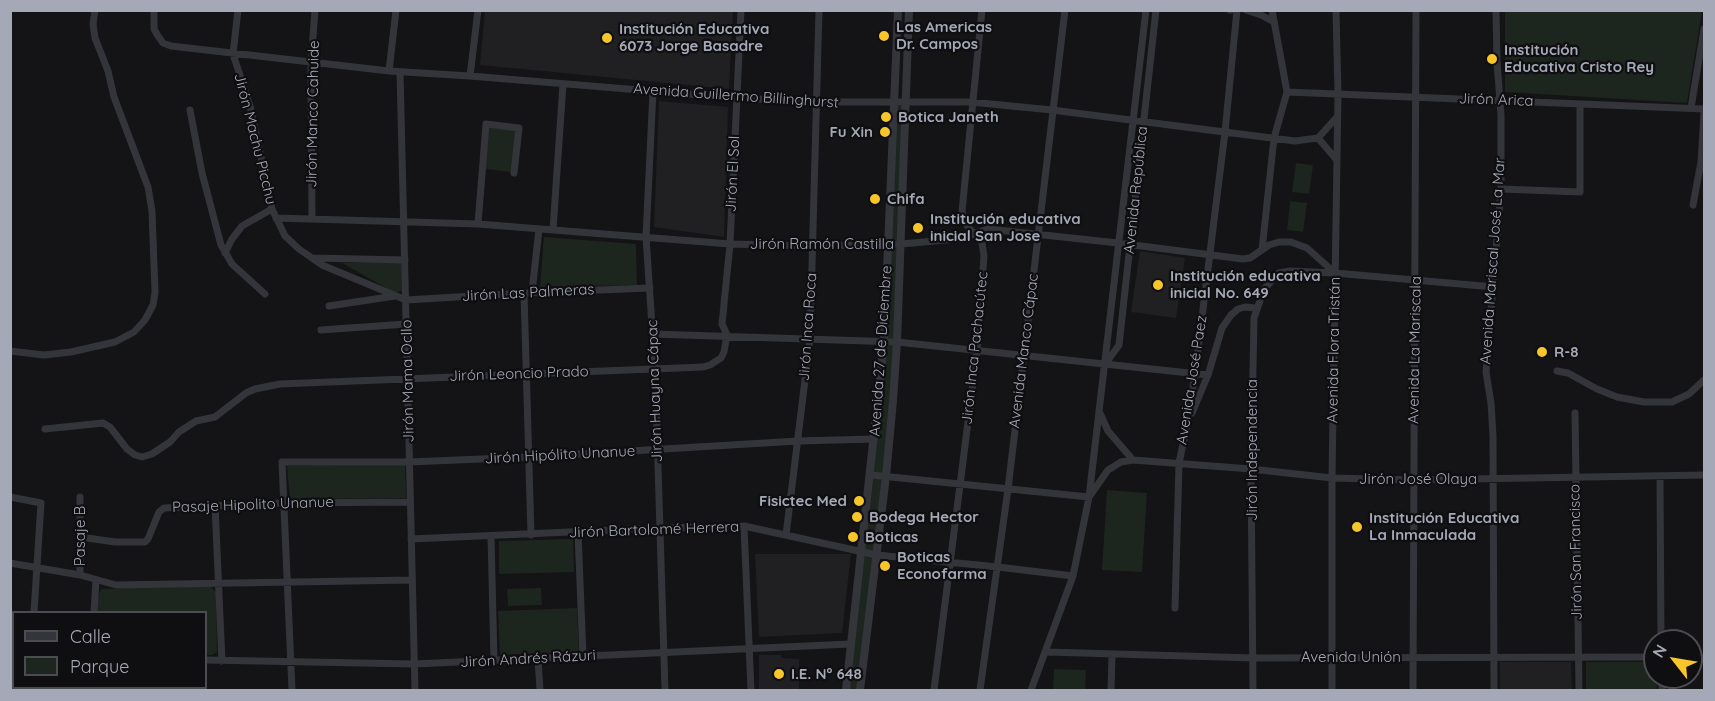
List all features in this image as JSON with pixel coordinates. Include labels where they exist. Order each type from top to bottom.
[{"type":"street","points":[[10,351],[44,355],[71,352],[115,342],[134,332],[145,320],[153,305],[155,292],[152,211],[148,187],[114,97],[108,71],[95,38],[93,24],[95,10]]},
{"type":"street","name":"Avenida Guillermo Billinghurst","points":[[154,10],[154,29],[163,43],[171,46],[389,72],[471,76],[737,98],[817,102],[972,102],[1274,138],[1307,141],[1318,138]]},
{"type":"street","name":"Jirón Machu Picchu","points":[[238,10],[233,54],[250,106],[272,209],[285,236],[322,265],[406,300]]},
{"type":"street","name":"Jirón Manco Cahuide","points":[[312,218],[311,63],[315,10]]},
{"type":"street","points":[[389,72],[396,10]]},
{"type":"street","points":[[471,76],[478,10]]},
{"type":"street","name":"Jirón El Sol","points":[[727,335],[722,324],[730,244],[741,10]]},
{"type":"street","name":"Jirón Inca Roca","points":[[786,535],[810,339],[819,10]]},
{"type":"street","name":"Avenida 27 de Diciembre","points":[[860,690],[886,476],[897,342],[901,244],[898,10]]},
{"type":"street","name":"Avenida 27 de Diciembre","points":[[846,690],[879,400],[888,244],[909,10]]},
{"type":"street","name":"Jirón Inca Pachacútec","points":[[934,690],[977,351],[984,256],[982,243],[964,222],[962,211],[982,10]]},
{"type":"street","name":"Avenida Manco Cápac","points":[[980,690],[1008,489],[1065,10]]},
{"type":"street","name":"Avenida República","points":[[1031,690],[1047,652],[1073,576],[1089,497],[1146,10]]},
{"type":"street","name":"Avenida República","points":[[1104,365],[1119,345],[1156,10]]},
{"type":"street","name":"Avenida José Paez","points":[[1175,608],[1179,463],[1195,374],[1225,132],[1237,10]]},
{"type":"street","points":[[1246,10],[1274,22]]},
{"type":"street","points":[[1262,250],[1274,138],[1287,92],[1272,10]]},
{"type":"street","name":"Avenida Flora Tristán","points":[[1332,690],[1332,478],[1338,94],[1336,10]]},
{"type":"street","name":"Avenida La Mariscala","points":[[1413,690],[1416,10]]},
{"type":"street","name":"Avenida Mariscal José La Mar","points":[[1494,690],[1492,413],[1486,363],[1501,189],[1502,115],[1499,100],[1496,10]]},
{"type":"street","points":[[1691,108],[1704,29]]},
{"type":"street","name":"Jirón Mama Ocllo","points":[[400,72],[415,690]]},
{"type":"street","points":[[553,230],[562,84]]},
{"type":"street","name":"Jirón Huayna Cápac","points":[[653,91],[646,237],[655,370],[665,690]]},
{"type":"street","name":"Jirón Arica","points":[[1287,92],[1704,109]]},
{"type":"street","points":[[1501,189],[1580,192],[1580,104]]},
{"type":"street","points":[[190,110],[212,216],[221,246],[232,264],[265,294]]},
{"type":"street","points":[[1693,205],[1701,162],[1704,114]]},
{"type":"street","points":[[1336,159],[1318,138],[1337,117]]},
{"type":"street","points":[[478,224],[486,124],[519,128],[514,173]]},
{"type":"street","points":[[225,253],[242,226],[272,209]]},
{"type":"street","name":"Jirón Ramón Castilla","points":[[276,218],[404,220],[730,244],[813,246],[901,244],[957,239],[988,229],[1243,259],[1250,258],[1279,242],[1291,242],[1313,252],[1335,273]]},
{"type":"street","points":[[531,535],[526,373],[528,292],[539,229]]},
{"type":"street","points":[[312,258],[405,260]]},
{"type":"street","name":"Jirón Independencia","points":[[1253,690],[1251,469],[1253,327],[1256,308],[1264,289],[1279,273],[1290,271],[1335,273]]},
{"type":"street","points":[[1335,273],[1494,287]]},
{"type":"street","name":"Jirón Las Palmeras","points":[[406,300],[528,292],[650,288]]},
{"type":"street","points":[[329,306],[396,296]]},
{"type":"street","points":[[1188,420],[1208,375],[1222,328],[1231,315],[1245,307],[1256,308]]},
{"type":"street","points":[[321,330],[406,324]]},
{"type":"street","points":[[653,334],[897,342],[1208,375]]},
{"type":"street","name":"Jirón Leoncio Prado","points":[[45,429],[103,423],[110,427],[135,455],[142,457],[152,454],[170,442],[179,432],[196,421],[215,417],[246,393],[255,389],[290,383],[655,370],[710,365],[721,358],[727,335]]},
{"type":"street","points":[[1557,371],[1568,373],[1617,397],[1644,402],[1672,402],[1689,394],[1704,380]]},
{"type":"street","points":[[879,400],[893,401]]},
{"type":"street","points":[[1099,410],[1108,432],[1133,460]]},
{"type":"street","name":"Jirón San Francisco","points":[[1575,413],[1579,690]]},
{"type":"street","name":"Jirón Hipólito Unanue","points":[[284,503],[282,462],[410,462],[874,439]]},
{"type":"street","name":"Jirón José Olaya","points":[[1089,497],[1108,470],[1121,462],[1133,460],[1332,478],[1413,480],[1704,475]]},
{"type":"street","points":[[871,475],[1089,497]]},
{"type":"street","points":[[1660,476],[1661,629]]},
{"type":"street","points":[[10,496],[41,502],[34,611]]},
{"type":"street","name":"Pasaje B","points":[[80,496],[80,575]]},
{"type":"street","name":"Pasaje Hipolito Unanue","points":[[80,537],[140,543],[148,539],[159,512],[165,508],[284,503],[410,502]]},
{"type":"street","points":[[284,503],[292,690]]},
{"type":"street","points":[[215,505],[222,661]]},
{"type":"street","points":[[744,526],[751,690]]},
{"type":"street","name":"Jirón Bartolomé Herrera","points":[[411,539],[744,526],[877,555],[1073,576]]},
{"type":"street","points":[[578,532],[583,656]]},
{"type":"street","points":[[492,537],[494,660]]},
{"type":"street","points":[[10,563],[80,575],[116,585],[412,580]]},
{"type":"street","points":[[94,611],[96,580]]},
{"type":"street","name":"Jirón Andrés Rázuri","points":[[207,660],[414,664],[850,644]]},
{"type":"street","name":"Avenida Unión","points":[[1047,652],[1254,658],[1643,657]]},
{"type":"street","points":[[1111,690],[1112,655]]},
{"type":"street","points":[[538,658],[540,690]]},
{"type":"shaded area","name":"Institución Educativa 6073 Jorge Basadre","points":[[485,11],[733,11],[729,89],[480,65]]},
{"type":"shaded area","points":[[659,101],[728,107],[724,237],[654,227]]},
{"type":"shaded area","name":"Institución educativa inicial No. 649","points":[[1140,251],[1185,258],[1176,318],[1131,312]]},
{"type":"shaded area","points":[[755,554],[851,554],[842,633],[759,637]]},
{"type":"shaded area","name":"I.E. N° 648","points":[[759,655],[781,655],[782,658],[799,659],[799,690],[759,690]]},
{"type":"shaded area","points":[[1500,662],[1571,662],[1572,690],[1500,690]]},
{"type":"green space","points":[[1505,11],[1702,11],[1687,103],[1505,92]]},
{"type":"green space","points":[[897,106],[903,106],[899,241],[891,240]]},
{"type":"green space","points":[[489,128],[516,130],[512,172],[484,169]]},
{"type":"green space","points":[[1296,163],[1313,165],[1309,194],[1292,192]]},
{"type":"green space","points":[[1290,201],[1307,203],[1303,232],[1287,230]]},
{"type":"green space","points":[[544,237],[636,244],[637,285],[540,287]]},
{"type":"green space","points":[[890,246],[899,246],[896,339],[886,338]]},
{"type":"green space","points":[[342,263],[401,263],[402,291],[395,293]]},
{"type":"green space","points":[[886,343],[896,344],[875,552],[864,550]]},
{"type":"green space","points":[[405,464],[406,498],[290,499],[287,466]]},
{"type":"green space","points":[[1107,490],[1147,493],[1142,572],[1102,570]]},
{"type":"green space","points":[[573,539],[574,572],[499,574],[499,541]]},
{"type":"green space","points":[[863,555],[874,557],[858,690],[848,690]]},
{"type":"green space","points":[[209,585],[216,592],[217,652],[207,655],[207,611],[97,611],[99,593],[102,589]]},
{"type":"green space","points":[[541,588],[542,605],[508,606],[507,589]]},
{"type":"green space","points":[[577,608],[579,652],[500,655],[498,611]]},
{"type":"green space","points":[[1586,662],[1643,662],[1643,689],[1657,690],[1586,690]]},
{"type":"green space","points":[[1054,669],[1086,670],[1085,690],[1053,690]]},
{"type":"place","name":"Las Americas Dr. Campos","points":[[884,36]]},
{"type":"place","name":"Institución Educativa 6073 Jorge Basadre","points":[[607,38]]},
{"type":"place","name":"Institución Educativa Cristo Rey","points":[[1492,59]]},
{"type":"place","name":"Botica Janeth","points":[[886,117]]},
{"type":"place","name":"Fu Xin","points":[[885,132]]},
{"type":"place","name":"Chifa","points":[[875,199]]},
{"type":"place","name":"Institución educativa inicial San Jose","points":[[918,228]]},
{"type":"place","name":"Institución educativa inicial No. 649","points":[[1158,285]]},
{"type":"place","name":"R-8","points":[[1542,352]]},
{"type":"place","name":"Fisictec Med","points":[[859,501]]},
{"type":"place","name":"Bodega Hector","points":[[857,517]]},
{"type":"place","name":"Institución Educativa La Inmaculada","points":[[1357,527]]},
{"type":"place","name":"Boticas","points":[[853,537]]},
{"type":"place","name":"Boticas Econofarma","points":[[885,566]]},
{"type":"place","name":"I.E. N° 648","points":[[779,674]]}]
